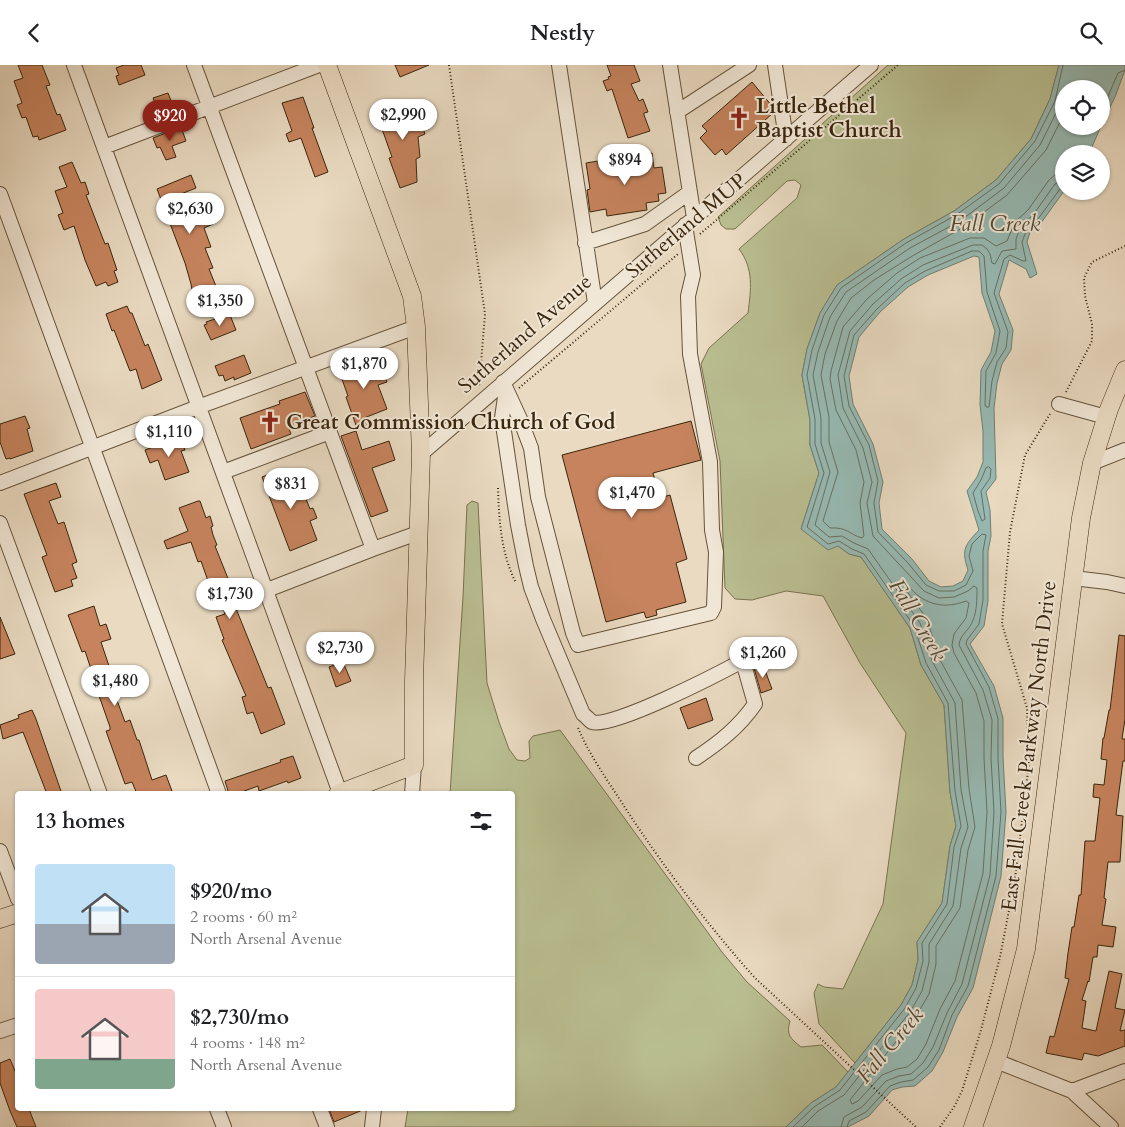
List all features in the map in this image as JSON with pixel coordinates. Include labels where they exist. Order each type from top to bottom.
[{"type":"main road","points":[[327,65],[412,296],[416,327],[421,454],[414,681],[414,765],[344,791]]},
{"type":"main road","name":"East Fall Creek Parkway North Drive","points":[[973,1127],[996,1061],[1016,992],[1030,920],[1081,518],[1092,463],[1106,417],[1125,370]]},
{"type":"main road","points":[[0,919],[15,914]]},
{"type":"street","points":[[74,65],[198,407],[267,590],[338,791]]},
{"type":"street","points":[[194,65],[373,549]]},
{"type":"street","points":[[104,147],[319,65]]},
{"type":"street","points":[[559,65],[594,303]]},
{"type":"street","points":[[506,389],[531,449],[538,497],[573,633],[578,645],[711,613],[714,607],[716,552],[712,530],[710,462],[690,354],[688,296],[693,275],[688,245],[690,192],[670,65]]},
{"type":"street","points":[[678,112],[749,65]]},
{"type":"street","points":[[775,65],[786,139]]},
{"type":"street","name":"Sutherland Avenue","points":[[421,454],[506,389],[594,303],[871,65]]},
{"type":"street","points":[[585,243],[645,224],[690,192]]},
{"type":"street","points":[[0,194],[218,791]]},
{"type":"street","points":[[0,483],[198,407],[416,327]]},
{"type":"street","points":[[506,389],[502,418],[518,525],[528,573],[543,619],[583,714],[592,722],[601,722],[626,715],[705,681],[740,656],[755,704],[743,721],[718,744],[696,758]]},
{"type":"street","points":[[1059,404],[1106,417]]},
{"type":"street","points":[[223,472],[330,432]]},
{"type":"street","points":[[1092,463],[1125,450]]},
{"type":"street","points":[[0,523],[99,791]]},
{"type":"street","points":[[267,590],[418,533]]},
{"type":"street","points":[[1072,578],[1125,586]]},
{"type":"street","points":[[412,791],[414,765]]},
{"type":"street","points":[[0,851],[15,891]]},
{"type":"street","points":[[0,1031],[15,1026]]},
{"type":"street","points":[[996,1061],[1072,1091],[1111,1127]]},
{"type":"street","points":[[1072,1091],[1125,1071]]},
{"type":"street","points":[[218,1111],[224,1127]]},
{"type":"street","points":[[321,1111],[327,1127]]},
{"type":"street","points":[[372,1127],[374,1111]]},
{"type":"path","points":[[449,65],[485,314],[478,393]]},
{"type":"path","name":"Sutherland MUP","points":[[506,389],[688,245],[898,65]]},
{"type":"path","points":[[940,1127],[954,1107],[962,1091],[981,1030],[1000,957],[1015,879],[1029,763],[1027,708],[1002,624],[1010,532],[1025,455],[1048,416],[1059,404],[1092,341],[1092,324],[1085,295],[1084,278],[1092,263],[1125,246]]},
{"type":"path","points":[[615,792],[674,879],[755,978],[916,1127]]},
{"type":"green space","points":[[888,65],[1059,65],[1050,99],[1031,139],[996,180],[954,211],[904,239],[837,285],[820,313],[807,349],[802,375],[810,420],[810,445],[819,473],[801,529],[838,546],[849,554],[861,557],[910,628],[921,665],[944,705],[950,792],[956,826],[950,846],[942,903],[917,942],[918,960],[912,985],[901,1005],[855,1063],[819,1024],[814,993],[818,984],[824,987],[843,989],[883,904],[906,733],[860,663],[823,596],[786,591],[752,600],[735,599],[725,588],[720,461],[701,364],[709,348],[748,313],[750,279],[747,264],[739,249],[797,198],[801,185],[795,180],[787,181],[735,229],[726,229],[721,225],[718,217]]},
{"type":"green space","points":[[472,501],[478,503],[487,683],[509,749],[517,760],[525,761],[530,758],[529,741],[533,736],[560,730],[722,952],[747,982],[790,1021],[788,1030],[792,1039],[801,1047],[822,1045],[848,1072],[836,1087],[811,1103],[786,1127],[405,1127],[408,1111],[515,1111],[515,791],[450,791],[467,505]]},
{"type":"water","name":"Fall Creek","points":[[1059,65],[1125,65],[1110,107],[1110,80],[1055,80]]},
{"type":"water","name":"Fall Creek","points":[[1055,80],[1055,135],[1097,135],[1093,145],[1055,145],[1055,200],[1058,200],[1041,223],[1030,232],[1027,242],[1037,274],[1030,278],[1026,269],[1009,260],[999,294],[1013,330],[1011,350],[1002,364],[997,383],[994,408],[996,479],[986,492],[990,510],[991,536],[988,551],[988,601],[984,626],[970,644],[994,686],[1003,718],[1006,812],[1001,876],[973,988],[957,1017],[943,1052],[932,1071],[915,1086],[892,1090],[869,1116],[848,1127],[786,1127],[811,1103],[836,1087],[901,1005],[912,985],[918,960],[917,942],[942,903],[950,846],[956,826],[950,792],[944,705],[921,665],[910,628],[861,557],[849,554],[838,546],[828,550],[801,529],[819,473],[810,445],[810,420],[802,375],[807,349],[820,313],[837,285],[904,239],[954,211],[996,180],[1031,139],[1050,99]],"holes":[[[974,256],[979,257],[982,293],[995,331],[991,352],[981,370],[980,405],[983,431],[983,462],[977,477],[967,491],[979,530],[966,548],[965,557],[968,570],[963,581],[953,586],[941,587],[929,581],[912,559],[882,529],[879,503],[883,482],[873,444],[853,404],[849,376],[859,337],[880,312],[908,287],[928,275]]]},
{"type":"building","points":[[18,65],[42,65],[50,85],[46,86],[57,115],[60,114],[66,130],[39,140],[38,136],[33,137],[26,117],[22,118],[17,105],[22,103],[14,81],[23,78]]},
{"type":"building","points":[[124,65],[141,65],[145,75],[119,85],[116,76],[119,75],[116,68]]},
{"type":"building","points":[[395,65],[429,65],[400,77]]},
{"type":"building","points":[[607,65],[634,65],[640,81],[631,84],[639,101],[643,99],[648,112],[644,113],[644,115],[650,131],[628,138],[612,89],[607,91],[603,81],[611,76]]},
{"type":"building","name":"Little Bethel Baptist Church","points":[[752,82],[772,106],[773,113],[726,155],[722,149],[715,155],[700,138],[707,131],[702,126]]},
{"type":"building","points":[[168,93],[175,111],[160,116],[153,98]]},
{"type":"building","points":[[303,97],[328,172],[315,177],[301,138],[289,142],[286,134],[292,131],[282,103]]},
{"type":"building","points":[[414,102],[425,134],[418,137],[420,157],[416,159],[417,182],[400,188],[389,158],[392,157],[377,115]]},
{"type":"building","points":[[181,127],[186,141],[172,146],[176,157],[166,160],[160,147],[157,148],[153,138]]},
{"type":"building","points":[[652,153],[654,168],[662,167],[666,193],[658,194],[659,201],[646,203],[647,210],[607,216],[606,209],[590,212],[587,190],[590,189],[586,163],[598,161],[598,165],[642,159],[641,154]]},
{"type":"building","points":[[72,162],[81,183],[85,182],[89,194],[86,195],[105,244],[108,243],[117,270],[114,271],[118,282],[108,286],[106,282],[96,286],[74,226],[64,230],[58,215],[63,213],[55,191],[67,187],[59,167]]},
{"type":"building","points":[[191,175],[196,188],[181,194],[189,212],[208,205],[213,224],[204,228],[211,247],[205,248],[213,268],[209,269],[218,291],[193,300],[185,263],[157,189]]},
{"type":"building","points":[[127,306],[130,313],[132,313],[145,346],[148,344],[162,380],[142,389],[136,369],[130,371],[106,314]]},
{"type":"building","points":[[230,315],[236,330],[211,340],[204,325],[207,324],[206,322]]},
{"type":"building","points":[[244,355],[251,373],[234,380],[234,377],[225,381],[223,375],[219,376],[215,366]]},
{"type":"building","points":[[377,357],[387,382],[378,385],[387,409],[364,418],[366,425],[357,428],[339,371]]},
{"type":"building","name":"Great Commission Church of God","points":[[305,392],[315,416],[288,426],[291,434],[251,449],[240,418],[280,404],[279,401]]},
{"type":"building","points":[[25,416],[30,428],[27,429],[33,451],[6,459],[0,442],[0,424]]},
{"type":"building","points":[[691,421],[701,460],[653,473],[660,498],[670,495],[687,559],[676,563],[686,602],[656,610],[657,615],[646,618],[644,612],[606,622],[562,455]]},
{"type":"building","points":[[356,431],[362,450],[389,441],[395,460],[372,468],[388,511],[371,517],[341,436]]},
{"type":"building","points":[[180,438],[185,450],[181,451],[189,472],[165,480],[158,460],[150,463],[145,450]]},
{"type":"building","points":[[283,469],[289,486],[300,484],[310,509],[313,508],[317,518],[310,521],[317,540],[290,551],[262,477]]},
{"type":"building","points":[[56,483],[61,497],[49,501],[58,524],[64,522],[77,562],[72,564],[77,578],[71,580],[73,586],[55,592],[42,557],[47,555],[24,494]]},
{"type":"building","points":[[200,501],[206,518],[210,516],[213,526],[211,527],[217,545],[215,546],[231,586],[229,587],[237,611],[268,688],[271,687],[285,724],[261,734],[253,712],[247,714],[242,697],[246,696],[222,640],[224,639],[216,617],[225,614],[213,579],[208,581],[201,561],[198,562],[191,542],[167,549],[164,541],[188,531],[179,508]]},
{"type":"building","points":[[94,606],[100,626],[106,624],[111,639],[101,642],[111,672],[107,673],[125,722],[130,720],[137,740],[139,740],[152,780],[166,775],[172,791],[136,791],[132,782],[125,784],[106,731],[110,730],[110,727],[85,651],[82,652],[68,615]]},
{"type":"building","points":[[0,617],[15,654],[0,659]]},
{"type":"building","points":[[1119,635],[1125,636],[1125,719],[1122,739],[1125,739],[1125,761],[1123,761],[1116,815],[1123,816],[1120,862],[1108,862],[1104,898],[1106,899],[1102,925],[1116,927],[1113,947],[1098,945],[1097,957],[1093,957],[1089,982],[1082,1000],[1086,1001],[1082,1028],[1096,1031],[1109,971],[1122,974],[1115,1008],[1125,1010],[1120,1031],[1125,1030],[1125,1046],[1098,1056],[1084,1053],[1082,1060],[1046,1053],[1050,1036],[1054,1037],[1069,979],[1065,978],[1072,927],[1074,927],[1079,895],[1081,895],[1085,841],[1095,841],[1100,798],[1093,797],[1094,784],[1104,785],[1107,760],[1101,759],[1103,738],[1110,710]]},
{"type":"building","points":[[343,662],[351,681],[336,687],[329,667]]},
{"type":"building","points":[[763,665],[772,689],[761,693],[754,668]]},
{"type":"building","points":[[706,698],[713,720],[688,729],[680,708]]},
{"type":"building","points":[[32,710],[61,791],[46,791],[23,732],[3,739],[0,725],[19,718],[18,715]]},
{"type":"building","points":[[293,756],[301,778],[259,791],[258,786],[244,791],[228,791],[225,781],[281,762],[280,760]]},
{"type":"building","points":[[10,1059],[15,1071],[15,1111],[30,1111],[36,1127],[17,1127],[0,1083],[0,1063]]},
{"type":"building","points":[[330,1111],[360,1111],[334,1122]]},
{"type":"place","name":"Little Bethel Baptist Church","points":[[739,118]]},
{"type":"place","name":"Great Commission Church of God","points":[[270,422]]}]
